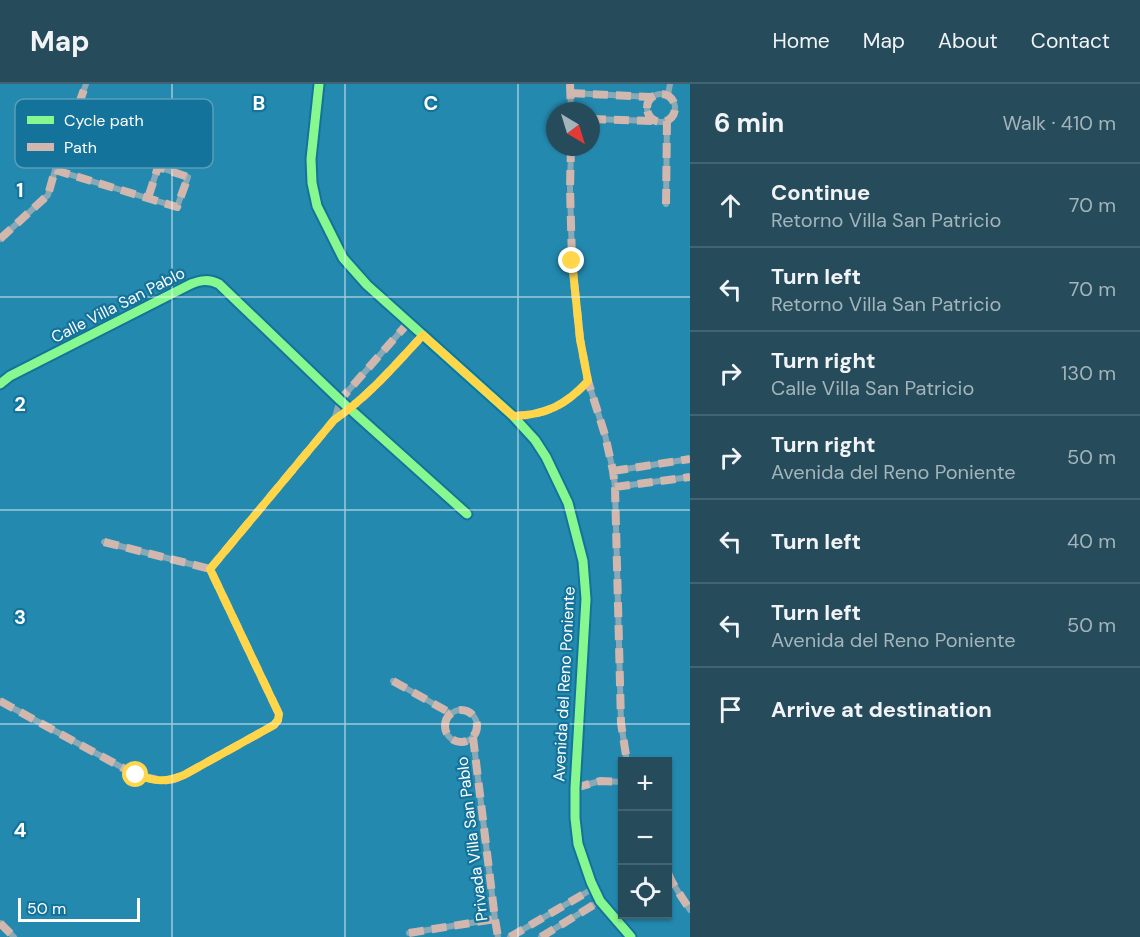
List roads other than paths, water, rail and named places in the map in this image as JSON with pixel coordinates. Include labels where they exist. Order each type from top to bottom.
[{"type":"street","points":[[81,99],[86,84]]},
{"type":"street","name":"Avenida del Reno Poniente","points":[[319,84],[311,159],[312,183],[316,206],[343,258],[367,285],[513,416],[535,440],[568,503],[583,561],[586,599],[574,788],[578,844],[600,901],[631,937]]},
{"type":"street","points":[[570,84],[570,102]]},
{"type":"street","points":[[669,95],[670,84]]},
{"type":"street","points":[[570,93],[651,97],[660,93],[669,95],[676,105],[673,117],[661,123],[600,119]]},
{"type":"street","points":[[651,97],[646,109],[654,121]]},
{"type":"street","points":[[666,204],[667,121]]},
{"type":"street","points":[[571,156],[572,261],[580,339],[588,381],[605,435],[615,487],[621,713],[626,757]]},
{"type":"street","points":[[148,198],[158,168]]},
{"type":"street","points":[[0,239],[48,195],[55,170],[177,207],[188,177],[161,168]]},
{"type":"street","name":"Calle Villa San Pablo","points":[[0,384],[10,376],[191,284],[207,280],[219,284],[340,400],[466,514]]},
{"type":"street","points":[[334,420],[340,400],[409,322]]},
{"type":"street","points":[[210,569],[334,420],[365,396],[423,335]]},
{"type":"street","points":[[513,416],[541,413],[553,408],[578,392],[588,381]]},
{"type":"street","points":[[613,471],[690,459]]},
{"type":"street","points":[[615,487],[690,477]]},
{"type":"street","points":[[104,542],[210,569]]},
{"type":"street","points":[[0,701],[136,775],[162,781],[184,775],[274,725],[279,714],[210,569]]},
{"type":"street","points":[[393,681],[450,714]]},
{"type":"street","points":[[464,710],[472,714],[477,723],[473,737],[463,742],[451,740],[444,730],[444,724],[450,714],[464,710]]},
{"type":"street","name":"Privada Villa San Pablo","points":[[473,737],[498,937]]},
{"type":"street","points":[[574,788],[600,781],[618,782]]},
{"type":"street","points":[[672,882],[690,910]]},
{"type":"street","points":[[510,937],[594,888]]},
{"type":"street","points":[[541,937],[600,901]]},
{"type":"street","points":[[409,933],[495,919]]},
{"type":"street","points":[[0,923],[14,937]]}]
